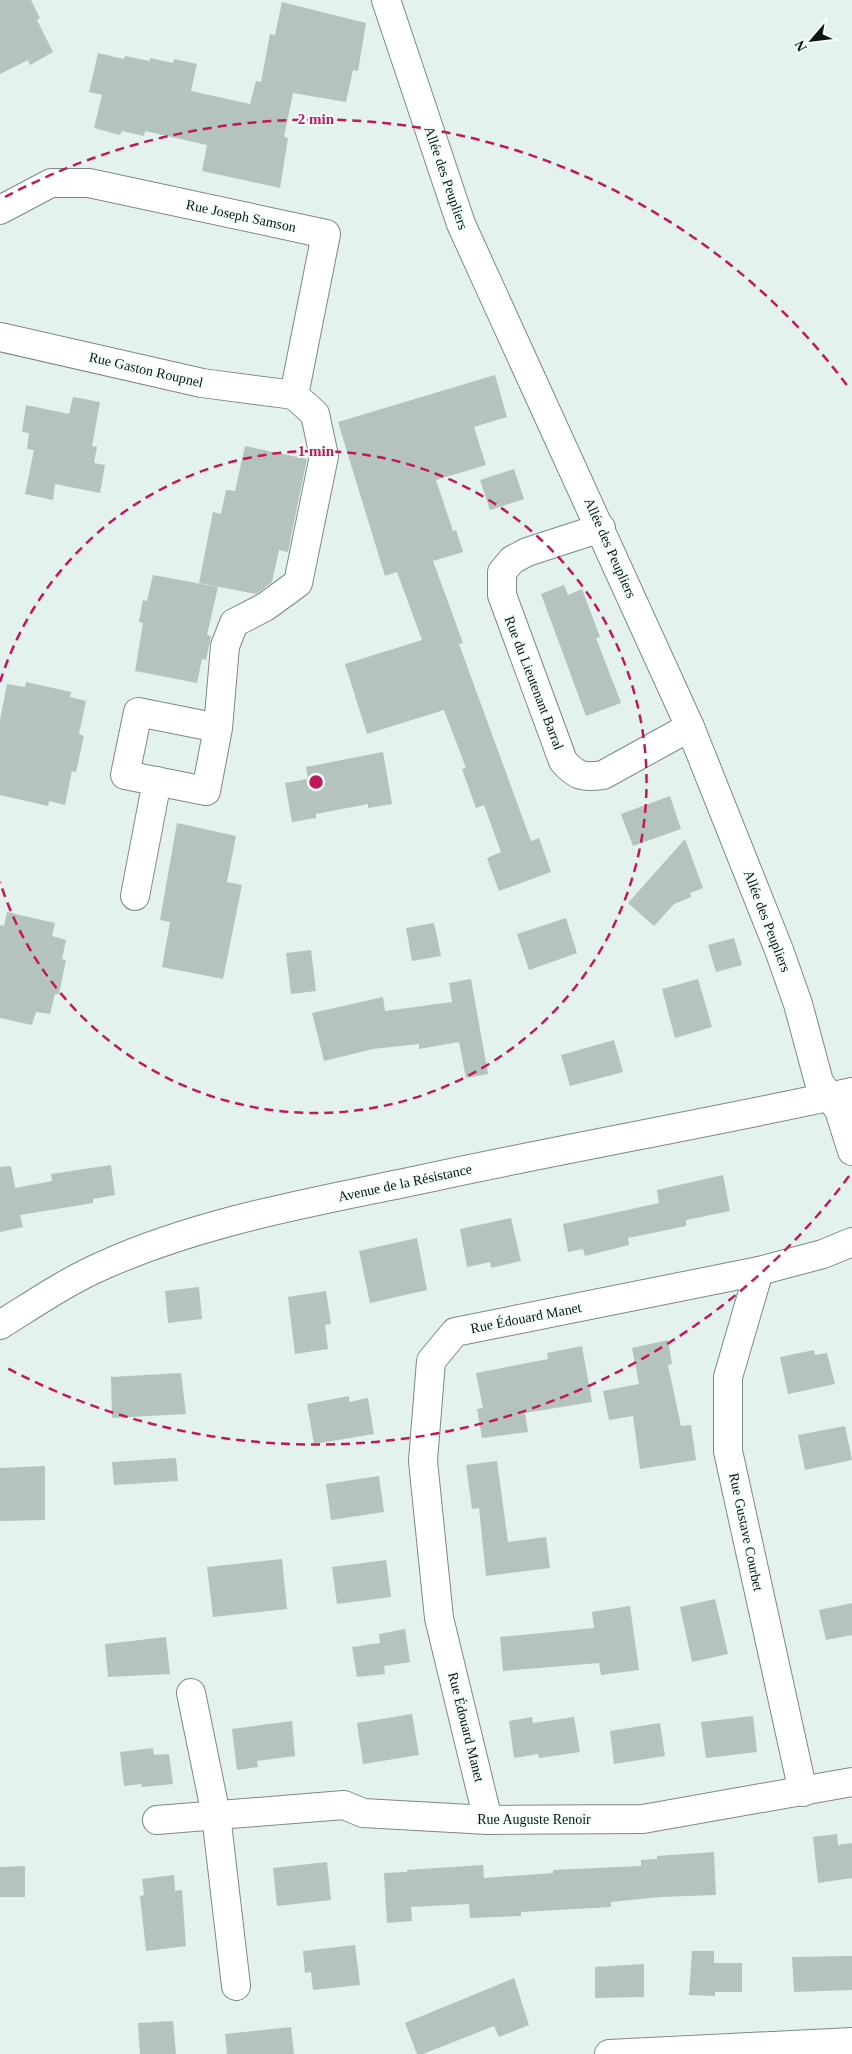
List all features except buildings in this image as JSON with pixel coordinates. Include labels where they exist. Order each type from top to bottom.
[{"type":"street","name":"Allée des Peupliers","points":[[386,0],[461,224],[690,727],[779,950],[798,1004],[819,1082],[841,1094],[839,1110],[852,1151]]},
{"type":"street","name":"Rue Joseph Samson","points":[[0,210],[52,183],[89,183],[326,234],[294,395]]},
{"type":"street","name":"Rue Gaston Roupnel","points":[[0,337],[202,383],[294,395]]},
{"type":"street","points":[[218,728],[138,712],[125,775],[206,791],[218,728],[225,646],[234,623],[265,607],[298,584],[324,456],[315,414],[294,395]]},
{"type":"street","name":"Rue du Lieutenant Barral","points":[[601,528],[527,552],[512,560],[502,572],[502,595],[564,761],[574,773],[589,777],[603,775],[690,727]]},
{"type":"street","points":[[135,896],[157,782]]},
{"type":"street","name":"Avenue de la Résistance","points":[[0,1325],[55,1290],[102,1266],[169,1239],[231,1221],[446,1174],[841,1094]]},
{"type":"street","name":"Rue Édouard Manet","points":[[488,1820],[439,1618],[423,1461],[432,1361],[455,1332],[759,1271],[823,1254],[852,1242]]},
{"type":"street","name":"Rue Gustave Courbet","points":[[759,1271],[728,1377],[728,1451],[802,1792]]},
{"type":"street","points":[[191,1693],[216,1815],[236,1986]]},
{"type":"street","name":"Rue Auguste Renoir","points":[[157,1820],[344,1805],[363,1812],[488,1820],[643,1819],[852,1782]]},
{"type":"street","points":[[609,2054],[852,2042]]}]
